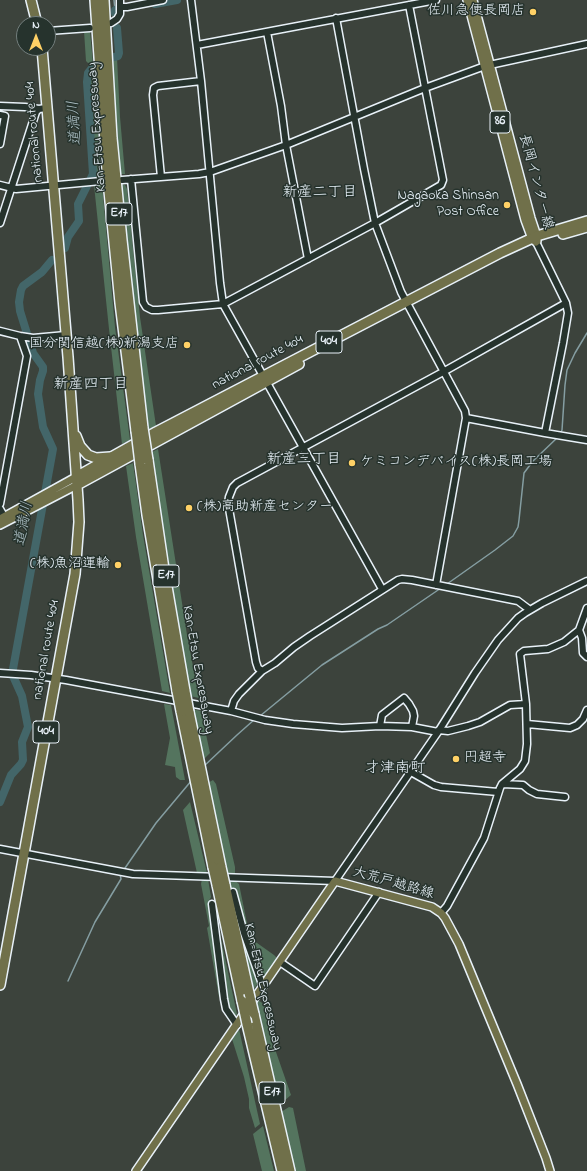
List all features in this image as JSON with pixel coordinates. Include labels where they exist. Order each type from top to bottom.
[{"type":"highway","points":[[31,0],[35,16]]},
{"type":"highway","name":"Kan-Etsu Expressway","points":[[95,0],[107,171],[121,311],[140,429]]},
{"type":"highway","name":"Kan-Etsu Expressway","points":[[104,0],[112,130],[144,462],[162,555],[181,691],[197,767],[205,792],[217,867]]},
{"type":"highway","name":"national route 404","points":[[0,985],[75,574],[79,522],[66,335],[53,185],[43,108],[42,56]]},
{"type":"highway","name":"national route 404","points":[[77,481],[407,304],[493,256],[587,220]]},
{"type":"highway","name":"national route 404","points":[[535,239],[587,227]]},
{"type":"highway","name":"national route 404","points":[[77,481],[156,432],[266,379]]},
{"type":"highway","points":[[73,426],[80,446],[88,455],[96,458],[116,456]]},
{"type":"highway","name":"Kan-Etsu Expressway","points":[[197,767],[199,799],[254,1014],[290,1171]]},
{"type":"highway","name":"Kan-Etsu Expressway","points":[[221,885],[242,1001],[282,1171]]},
{"type":"main road","name":"長岡インター線","points":[[467,0],[488,66]]},
{"type":"main road","name":"長岡インター線","points":[[473,0],[526,220],[535,239]]},
{"type":"main road","points":[[2,517],[77,481]]},
{"type":"main road","points":[[0,526],[77,481]]},
{"type":"main road","name":"大荒戸越路線","points":[[136,1171],[335,881],[432,907],[441,913],[452,928],[461,948],[532,1120],[550,1171]]},
{"type":"street","points":[[112,23],[120,14],[120,3],[127,7],[163,0]]},
{"type":"street","points":[[192,0],[223,304],[382,589]]},
{"type":"street","points":[[197,44],[436,0]]},
{"type":"street","points":[[131,179],[143,302],[146,307],[152,310],[223,304],[375,223],[441,185],[443,180],[409,5]]},
{"type":"street","points":[[336,18],[375,223],[386,255],[407,304],[464,411],[466,418],[436,585]]},
{"type":"street","points":[[56,31],[90,28]]},
{"type":"street","points":[[267,32],[281,106],[286,145],[308,259]]},
{"type":"street","points":[[122,180],[210,172],[286,145],[425,88],[488,66],[587,44]]},
{"type":"street","points":[[161,177],[153,95],[154,88],[158,86],[201,81]]},
{"type":"street","points":[[0,106],[43,108]]},
{"type":"street","points":[[0,223],[36,112],[43,108]]},
{"type":"street","points":[[0,115],[5,116],[0,144]]},
{"type":"street","points":[[0,185],[16,189],[101,181]]},
{"type":"street","points":[[535,239],[566,304],[568,313],[545,433]]},
{"type":"street","points":[[262,671],[258,668],[256,662],[228,503],[233,487],[237,483],[304,448],[566,304]]},
{"type":"street","points":[[0,331],[33,338],[66,335]]},
{"type":"street","points":[[0,504],[27,356],[20,336]]},
{"type":"street","points":[[466,418],[587,440]]},
{"type":"street","points":[[0,509],[2,517]]},
{"type":"street","points":[[230,712],[234,701],[239,694],[262,671],[310,636],[398,580],[402,579],[518,601],[530,610]]},
{"type":"street","points":[[0,849],[134,874],[335,881],[411,772],[474,673],[498,640],[518,618],[530,610],[587,581]]},
{"type":"street","points":[[441,913],[447,906],[484,838],[498,792],[503,784],[520,769],[525,761],[527,724],[520,657],[522,652],[554,647],[579,630],[587,608]]},
{"type":"street","points":[[579,630],[582,638],[583,653],[587,657]]},
{"type":"street","points":[[0,674],[31,675],[56,679],[265,720],[342,728],[412,726],[438,731],[448,731],[480,722],[504,707],[515,704],[526,704]]},
{"type":"street","points":[[380,726],[382,715],[404,698],[413,711],[414,716],[412,726]]},
{"type":"street","points":[[527,724],[570,728],[583,720],[587,710]]},
{"type":"street","points":[[411,772],[434,785],[441,787],[498,792]]},
{"type":"street","points":[[503,784],[523,785],[528,790],[537,794],[565,797]]},
{"type":"street","points":[[233,892],[244,933],[263,987]]},
{"type":"street","points":[[280,962],[315,986],[379,892]]},
{"type":"street","points":[[212,904],[226,1009],[237,1025]]},
{"type":"green space","points":[[84,31],[90,31],[93,64],[90,65],[86,61]]},
{"type":"green space","points":[[117,58],[125,174],[120,174],[111,60]]},
{"type":"green space","points":[[94,70],[101,177],[94,177],[88,82],[89,73]]},
{"type":"green space","points":[[121,184],[125,185],[127,189],[140,317],[156,426],[147,430],[141,376]]},
{"type":"green space","points":[[94,185],[102,185],[115,327],[130,440],[122,444],[109,329]]},
{"type":"green space","points":[[158,449],[187,635],[199,698],[190,696],[162,533],[150,453]]},
{"type":"green space","points":[[133,463],[143,535],[170,693],[162,691],[136,537],[126,466]]},
{"type":"green space","points":[[164,704],[171,705],[185,780],[180,780],[176,777],[175,767],[165,765],[170,738]]},
{"type":"green space","points":[[192,709],[201,711],[210,753],[202,761]]},
{"type":"green space","points":[[213,780],[216,784],[235,867],[235,875],[228,875],[206,784]]},
{"type":"green space","points":[[190,802],[207,873],[197,873],[183,810]]},
{"type":"green space","points":[[202,879],[208,879],[211,897],[209,901],[220,997],[207,928],[209,926],[201,884]]},
{"type":"green space","points":[[228,880],[234,880],[239,884],[250,938],[278,959],[264,979],[261,976],[230,892]]},
{"type":"green space","points":[[234,912],[258,983],[252,992]]},
{"type":"green space","points":[[216,916],[237,1014],[236,1016],[234,1016],[227,1006]]},
{"type":"green space","points":[[258,1000],[265,1005],[276,1052],[291,1095],[277,1107],[254,1006]]},
{"type":"green space","points":[[239,1029],[260,1124],[255,1128],[249,1108],[249,1099],[244,1077],[232,1039]]},
{"type":"green space","points":[[289,1107],[293,1108],[306,1171],[295,1171],[281,1112]]},
{"type":"green space","points":[[263,1126],[274,1171],[262,1171],[253,1134]]},
{"type":"waterway","points":[[114,0],[115,10]]},
{"type":"waterway","name":"道満川","points":[[155,4],[177,0]]},
{"type":"waterway","name":"道満川","points":[[115,13],[115,10],[117,9]]},
{"type":"waterway","name":"道満川","points":[[114,57],[118,56],[119,53],[117,28]]},
{"type":"waterway","name":"道満川","points":[[91,178],[93,174],[87,82],[88,73],[92,68]]},
{"type":"waterway","name":"道満川","points":[[65,248],[68,237],[79,221],[78,204],[87,186]]},
{"type":"waterway","name":"道満川","points":[[0,802],[11,775],[23,760],[22,742],[28,727],[22,696],[13,676],[13,669],[53,449],[43,427],[38,394],[43,367],[33,353],[20,311],[19,302],[23,286],[42,272],[52,260]]},
{"type":"waterway","points":[[560,434],[562,430],[567,370],[587,333]]},
{"type":"waterway","points":[[447,584],[513,536],[518,527],[524,473],[533,461],[558,437]]},
{"type":"waterway","points":[[260,716],[322,665],[378,629],[387,625],[441,588]]},
{"type":"waterway","points":[[203,767],[255,719]]},
{"type":"waterway","points":[[123,871],[156,823],[192,780]]},
{"type":"waterway","points":[[68,981],[95,922],[121,879],[120,874]]},
{"type":"place","name":"佐川急便長岡店","points":[[533,12]]},
{"type":"place","name":"Nagaoka Shinsan Post Office","points":[[507,205]]},
{"type":"place","name":"国分関信越(株)新潟支店","points":[[187,345]]},
{"type":"place","name":"ケミコンデバイス(株)長岡工場","points":[[352,463]]},
{"type":"place","name":"(株)高助新産センター","points":[[189,508]]},
{"type":"place","name":"(株)魚沼運輸","points":[[118,565]]},
{"type":"place","name":"円超寺","points":[[456,759]]},
{"type":"district","name":"新産二丁目","points":[[320,194]]},
{"type":"district","name":"新産四丁目","points":[[91,386]]},
{"type":"district","name":"新産三丁目","points":[[304,461]]},
{"type":"district","name":"才津南町","points":[[395,770]]}]
